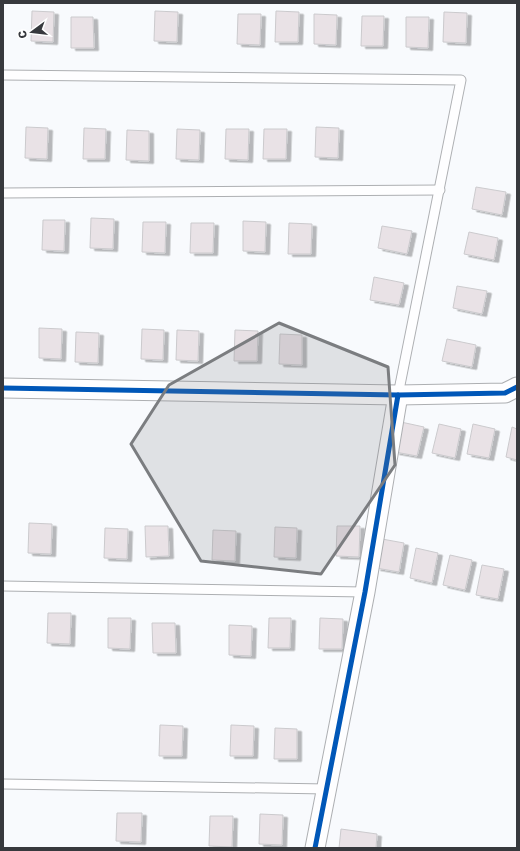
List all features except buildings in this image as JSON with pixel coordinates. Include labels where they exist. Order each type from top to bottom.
[{"type":"street","points":[[3,388],[398,394],[505,394],[517,387]]},
{"type":"street","points":[[315,848],[365,592],[398,394]]},
{"type":"lane","points":[[3,75],[461,80],[398,394]]},
{"type":"lane","points":[[3,193],[440,190]]},
{"type":"lane","points":[[3,586],[365,592]]},
{"type":"lane","points":[[3,784],[327,789]]},
{"type":"highlighted area","points":[[279,323],[388,367],[395,465],[321,574],[201,561],[131,444],[169,385]]},
{"type":"cycle path","points":[[3,388],[398,395],[505,393],[517,387]]},
{"type":"cycle path","points":[[315,848],[365,592],[398,395]]}]
